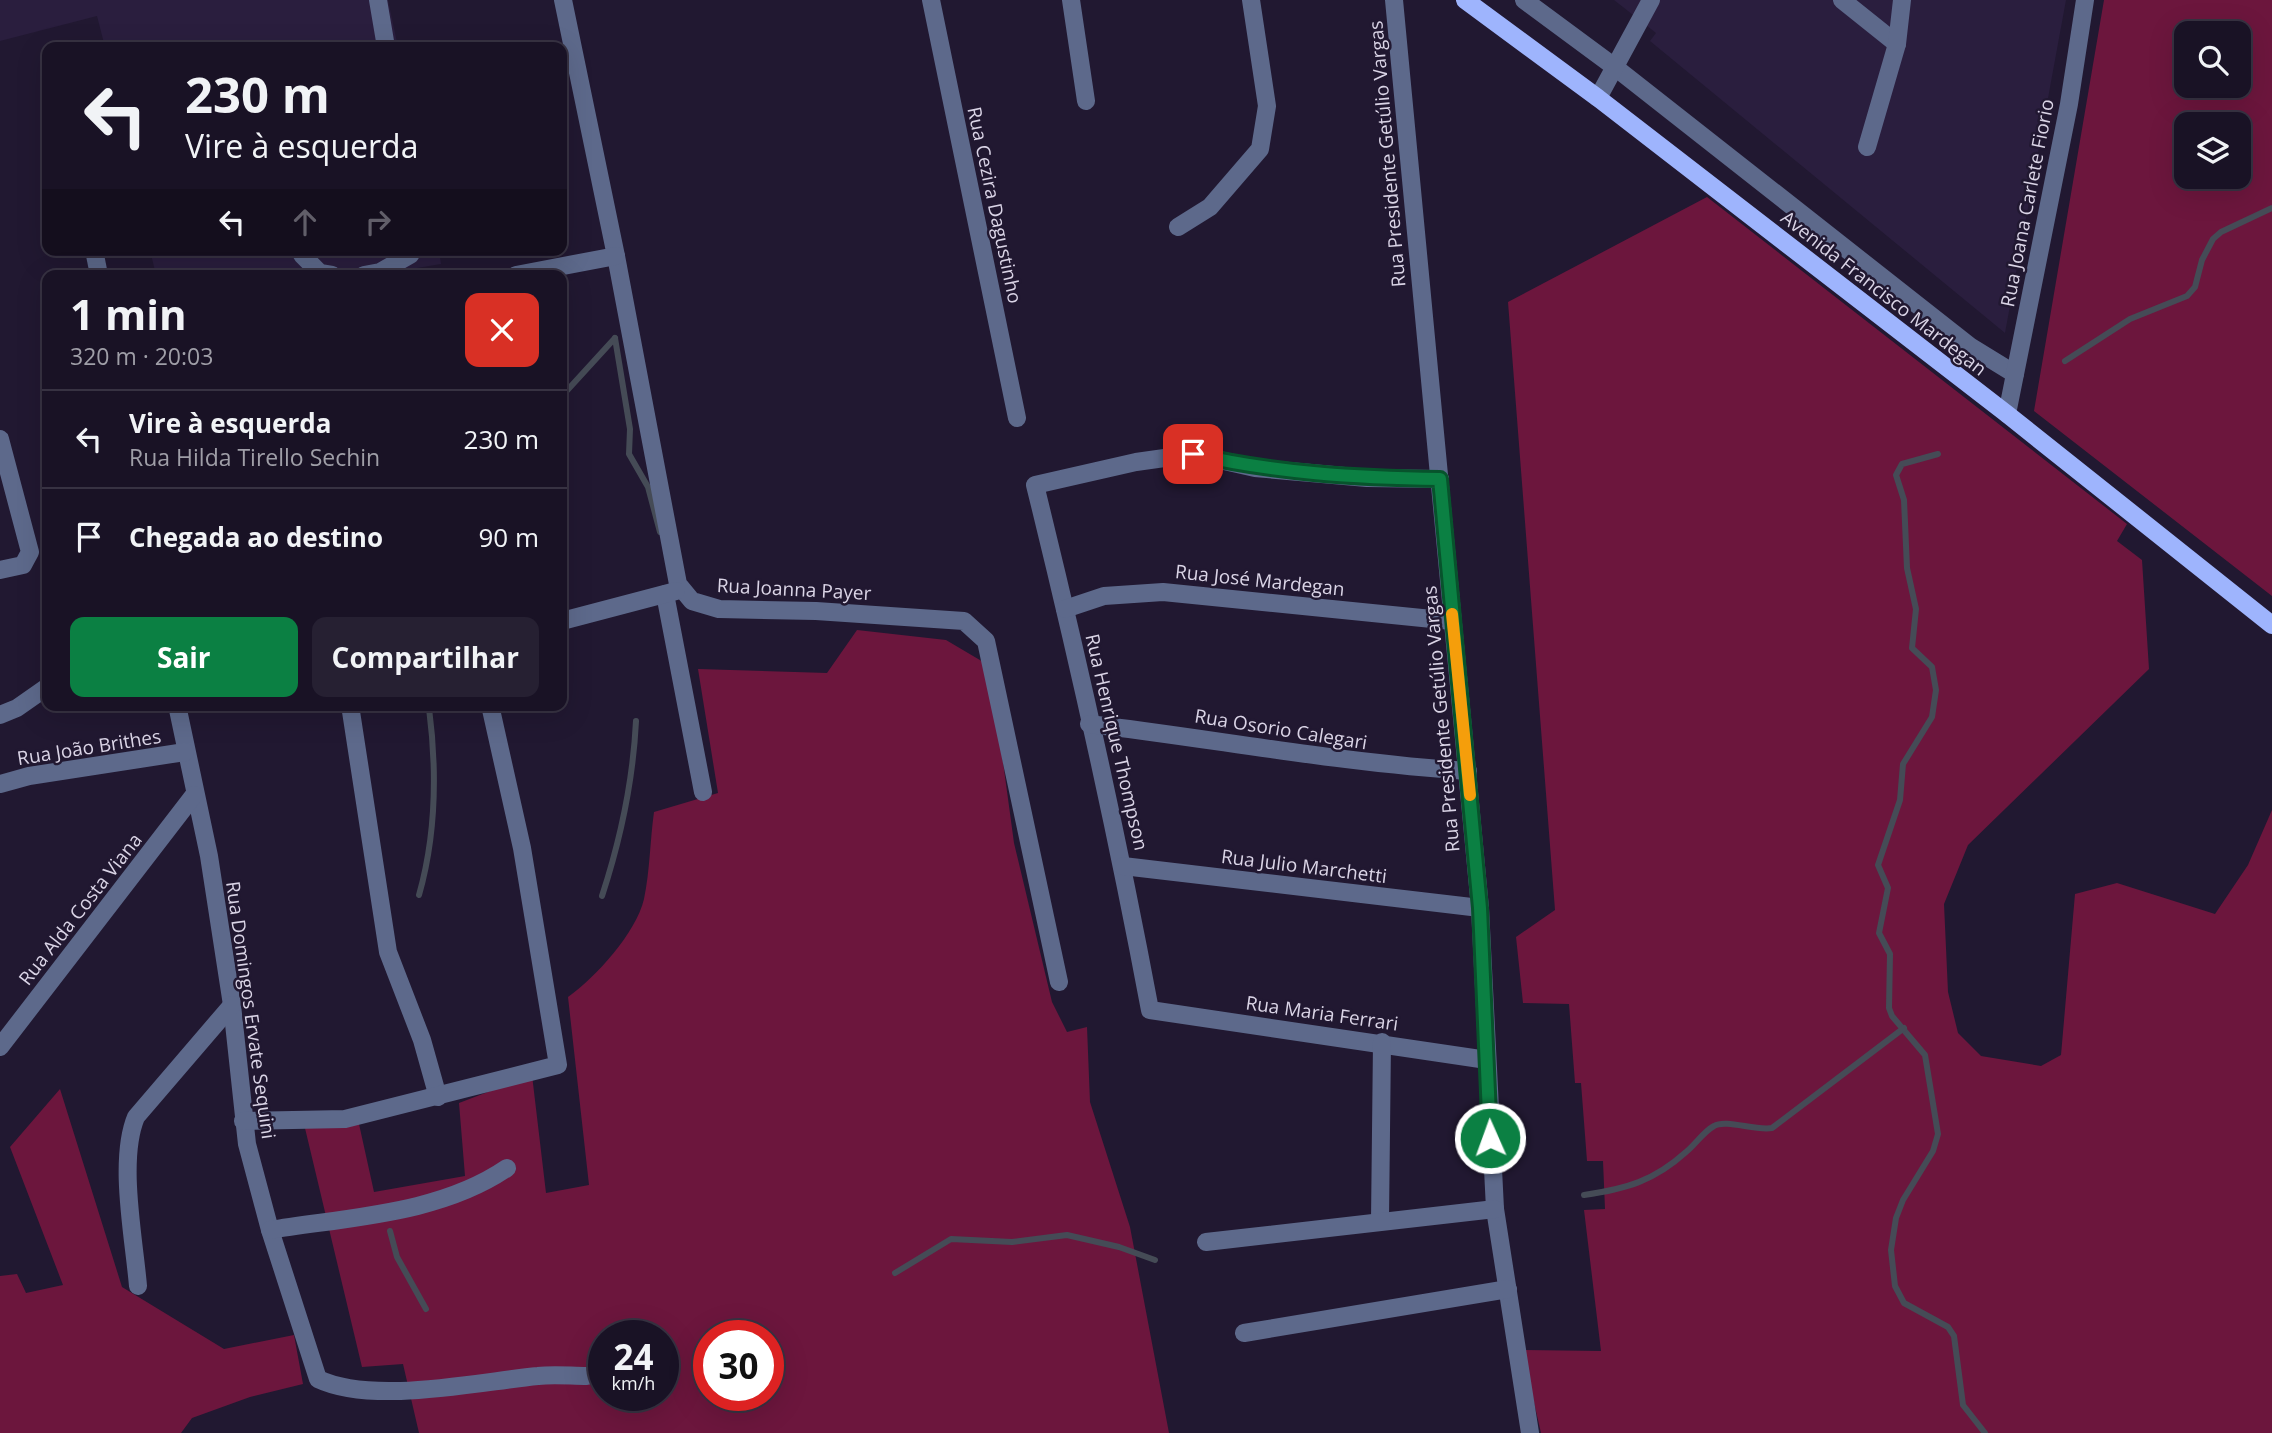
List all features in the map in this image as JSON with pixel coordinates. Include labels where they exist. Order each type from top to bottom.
[{"type":"main road","name":"Avenida Francisco Mardegan","points":[[1465,0],[1598,98],[2007,414],[2272,625]]},
{"type":"street","points":[[378,0],[385,42]]},
{"type":"street","points":[[563,0],[616,256],[670,554],[678,584],[674,592],[703,792]]},
{"type":"street","name":"Rua Cezira Dagustinho","points":[[931,0],[1017,418]]},
{"type":"street","points":[[1072,0],[1086,101]]},
{"type":"street","points":[[1178,227],[1210,206],[1260,149],[1267,106],[1251,0]]},
{"type":"street","name":"Rua Presidente Getúlio Vargas","points":[[1394,0],[1480,908],[1495,1209],[1531,1433]]},
{"type":"street","points":[[1524,0],[1616,68],[1971,347],[2015,374]]},
{"type":"street","points":[[1598,98],[1651,0]]},
{"type":"street","points":[[1842,0],[1897,44]]},
{"type":"street","points":[[1867,147],[1897,44],[1902,0]]},
{"type":"street","name":"Rua Joana Carlete Fiorio","points":[[2007,414],[2069,104],[2085,0]]},
{"type":"street","points":[[303,256],[318,270]]},
{"type":"street","points":[[384,270],[408,256]]},
{"type":"street","points":[[542,270],[616,256]]},
{"type":"street","points":[[0,439],[30,552],[23,565],[0,570]]},
{"type":"street","name":"Rua Henrique Thompson","points":[[1150,1010],[1123,866],[1089,724],[1079,662],[1035,485],[1136,462],[1193,454],[1255,468],[1367,478],[1440,479]]},
{"type":"street","points":[[567,620],[674,592]]},
{"type":"street","name":"Rua Joanna Payer","points":[[674,592],[719,609],[816,611],[964,621],[986,641],[1059,982]]},
{"type":"street","name":"Rua José Mardegan","points":[[1065,609],[1104,596],[1163,592],[1452,621]]},
{"type":"street","points":[[0,715],[17,708],[42,690]]},
{"type":"street","name":"Rua Domingos Ervate Sequini","points":[[178,711],[209,856],[232,1005],[243,1121],[270,1230],[305,1348],[318,1379],[335,1387],[463,1388],[540,1376],[587,1377]]},
{"type":"street","points":[[351,711],[388,952],[422,1040],[438,1097]]},
{"type":"street","points":[[243,1121],[345,1119],[558,1065],[522,848],[491,711]]},
{"type":"street","name":"Rua Osorio Calegari","points":[[1089,724],[1239,742],[1384,766],[1468,771]]},
{"type":"street","name":"Rua João Brithes","points":[[0,783],[29,776],[185,752]]},
{"type":"street","name":"Rua Alda Costa Viana","points":[[0,1047],[194,795]]},
{"type":"street","name":"Rua Julio Marchetti","points":[[1123,866],[1480,908]]},
{"type":"street","points":[[138,1286],[129,1186],[130,1131],[136,1116],[232,1005]]},
{"type":"street","name":"Rua Maria Ferrari","points":[[1150,1010],[1382,1042],[1487,1060]]},
{"type":"street","points":[[1380,1220],[1382,1042]]},
{"type":"street","points":[[270,1230],[406,1208],[478,1188],[507,1168]]},
{"type":"street","points":[[1206,1242],[1380,1220],[1495,1209]]},
{"type":"street","points":[[1244,1333],[1508,1289]]},
{"type":"shaded area","points":[[0,0],[388,0],[397,42],[104,42],[97,16],[0,41]]},
{"type":"shaded area","points":[[1614,0],[2066,0],[2005,333],[1650,41],[1656,33]]},
{"type":"shaded area","points":[[2104,0],[2272,0],[2272,596],[2034,411]]},
{"type":"shaded area","points":[[1707,197],[2127,524],[2117,541],[2142,560],[2149,669],[1968,845],[1944,904],[1948,992],[1958,1033],[1981,1056],[2041,1066],[2061,1055],[2075,894],[2117,883],[2215,914],[2248,865],[2272,810],[2272,1433],[1541,1433],[1522,1350],[1601,1351],[1584,1210],[1605,1209],[1603,1161],[1587,1161],[1581,1083],[1575,1083],[1569,1004],[1523,1003],[1516,937],[1555,910],[1508,302]]},
{"type":"shaded area","points":[[151,256],[440,256],[441,264],[405,270],[155,270]]},
{"type":"shaded area","points":[[857,630],[946,640],[990,666],[1014,843],[1052,1002],[1067,1032],[1087,1027],[1090,1102],[1130,1227],[1169,1433],[419,1433],[403,1364],[362,1367],[304,1124],[359,1124],[374,1192],[465,1176],[459,1103],[532,1075],[546,1193],[589,1185],[568,997],[591,978],[614,953],[640,912],[646,888],[654,812],[718,793],[698,669],[827,673]]},
{"type":"shaded area","points":[[60,1089],[122,1287],[224,1349],[294,1335],[303,1384],[250,1397],[192,1418],[181,1433],[0,1433],[0,1276],[17,1274],[26,1293],[63,1285],[10,1147]]},
{"type":"waterway","points":[[2065,361],[2130,319],[2187,296],[2195,287],[2202,260],[2213,239],[2221,232],[2272,208]]},
{"type":"waterway","points":[[615,338],[630,429],[629,454],[648,487],[660,532]]},
{"type":"waterway","points":[[567,391],[615,338]]},
{"type":"waterway","points":[[1938,454],[1902,464],[1896,475],[1904,500],[1907,568],[1916,609],[1912,648],[1932,667],[1936,690],[1932,717],[1903,764],[1900,800],[1878,865],[1888,888],[1879,933],[1890,954],[1889,1008],[1892,1016],[1925,1055],[1938,1134],[1933,1151],[1903,1200],[1896,1218],[1891,1250],[1895,1286],[1904,1303],[1948,1327],[1954,1336],[1963,1405],[1985,1433]]},
{"type":"waterway","points":[[419,895],[432,826],[434,779],[429,711]]},
{"type":"waterway","points":[[602,896],[625,809],[636,721]]},
{"type":"waterway","points":[[1584,1195],[1613,1190],[1651,1177],[1690,1149],[1706,1131],[1719,1124],[1772,1128],[1904,1028]]},
{"type":"waterway","points":[[390,1231],[397,1257],[426,1309]]},
{"type":"waterway","points":[[895,1273],[951,1239],[1012,1242],[1067,1235],[1119,1247],[1155,1260]]},
{"type":"slow traffic","points":[[1452,614],[1470,795]]},
{"type":"route","points":[[1193,454],[1255,468],[1367,478],[1440,479],[1480,908],[1490,1138]]}]
